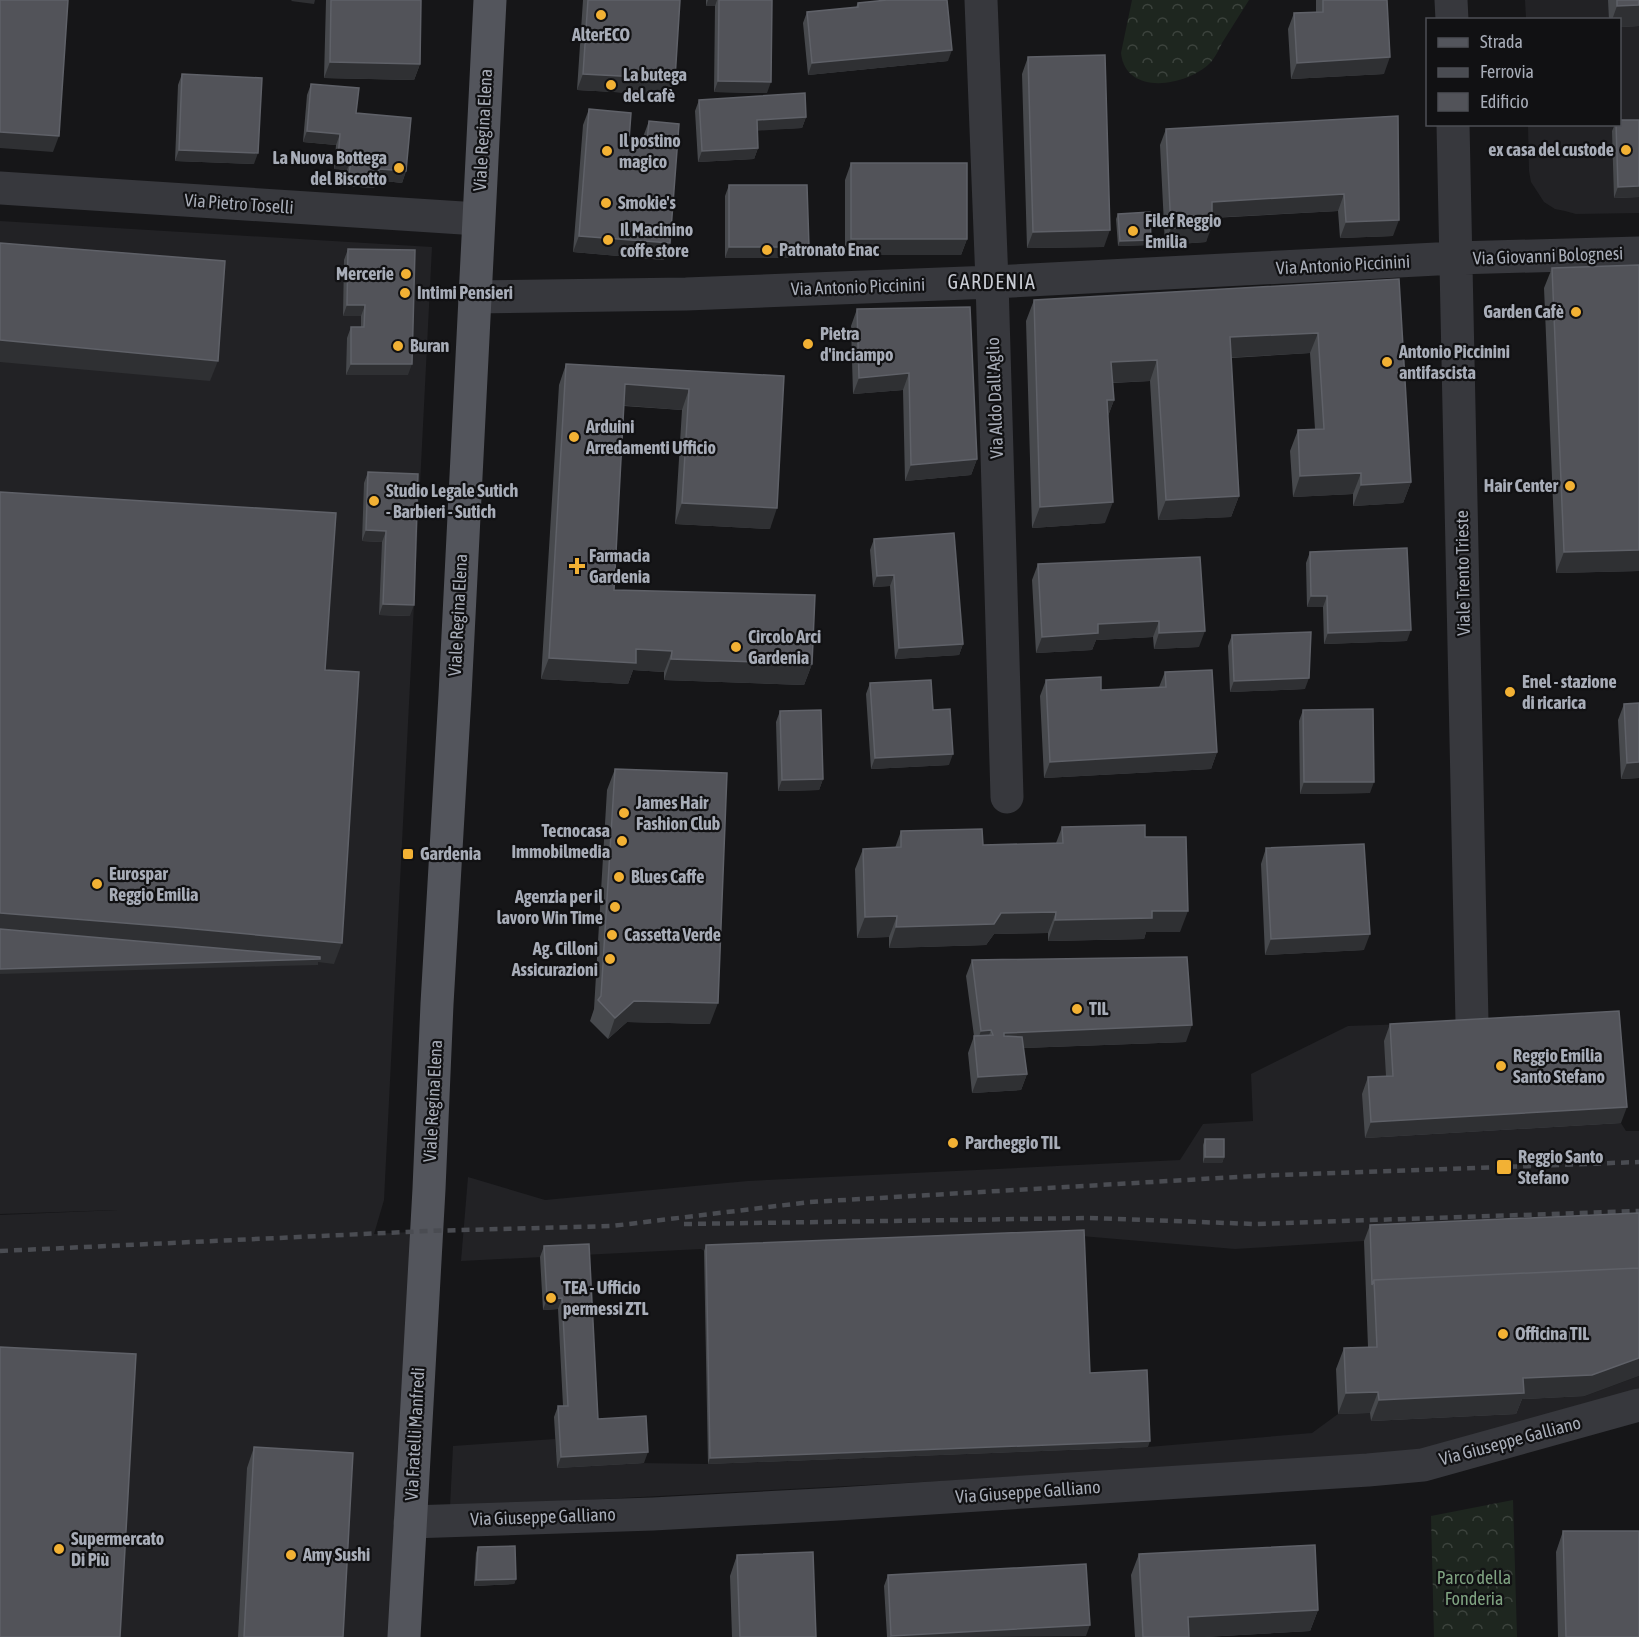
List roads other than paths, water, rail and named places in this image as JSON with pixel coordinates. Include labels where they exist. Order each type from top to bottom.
[{"type":"main road","name":"Viale Regina Elena","points":[[427,1231],[490,0]]},
{"type":"main road","name":"Via Fratelli Manfredi","points":[[404,1637],[427,1231]]},
{"type":"street","name":"Via Aldo Dall'Aglio","points":[[981,0],[1007,797]]},
{"type":"street","points":[[1451,0],[1452,18]]},
{"type":"street","name":"Viale Trento Trieste","points":[[1453,126],[1472,1022]]},
{"type":"street","name":"Via Pietro Toselli","points":[[0,188],[478,219]]},
{"type":"street","name":"Via Giovanni Bolognesi","points":[[1456,258],[1639,254]]},
{"type":"street","name":"Via Antonio Piccinini","points":[[474,297],[686,294],[992,282],[1456,258]]},
{"type":"street","name":"Via Giuseppe Galliano","points":[[410,1522],[654,1514],[838,1504],[1423,1465],[1639,1406]]},
{"type":"railway","points":[[0,1251],[427,1231],[612,1226],[810,1202],[1254,1176],[1639,1162]]},
{"type":"railway","points":[[684,1224],[1088,1218],[1255,1224],[1639,1211]]},
{"type":"place","name":"AlterECO","points":[[601,15]]},
{"type":"place","name":"La butega del cafè","points":[[611,85]]},
{"type":"place","name":"ex casa del custode","points":[[1626,150]]},
{"type":"place","name":"Il postino magico","points":[[607,151]]},
{"type":"place","name":"La Nuova Bottega del Biscotto","points":[[399,168]]},
{"type":"place","name":"Smokie's","points":[[606,203]]},
{"type":"place","name":"Filef Reggio Emilia","points":[[1133,231]]},
{"type":"place","name":"Il Macinino coffe store","points":[[608,240]]},
{"type":"place","name":"Patronato Enac","points":[[767,250]]},
{"type":"place","name":"Mercerie","points":[[406,274]]},
{"type":"place","name":"Intimi Pensieri","points":[[405,293]]},
{"type":"place","name":"Garden Cafè","points":[[1576,312]]},
{"type":"place","name":"Pietra d'inciampo","points":[[808,344]]},
{"type":"place","name":"Buran","points":[[398,346]]},
{"type":"place","name":"Antonio Piccinini antifascista","points":[[1387,362]]},
{"type":"place","name":"Arduini Arredamenti Ufficio","points":[[574,437]]},
{"type":"place","name":"Hair Center","points":[[1570,486]]},
{"type":"place","name":"Studio Legale Sutich - Barbieri - Sutich","points":[[374,501]]},
{"type":"place","name":"Farmacia Gardenia","points":[[577,566]]},
{"type":"place","name":"Circolo Arci Gardenia","points":[[736,647]]},
{"type":"place","name":"Enel - stazione di ricarica","points":[[1510,692]]},
{"type":"place","name":"James Hair Fashion Club","points":[[624,813]]},
{"type":"place","name":"Tecnocasa Immobilmedia","points":[[622,841]]},
{"type":"place","name":"Gardenia","points":[[408,854]]},
{"type":"place","name":"Blues Caffe","points":[[619,877]]},
{"type":"place","name":"Eurospar Reggio Emilia","points":[[97,884]]},
{"type":"place","name":"Agenzia per il lavoro Win Time","points":[[615,907]]},
{"type":"place","name":"Cassetta Verde","points":[[612,935]]},
{"type":"place","name":"Ag. Cilloni Assicurazioni","points":[[610,959]]},
{"type":"place","name":"TIL","points":[[1077,1009]]},
{"type":"place","name":"Reggio Emilia Santo Stefano","points":[[1501,1066]]},
{"type":"place","name":"Parcheggio TIL","points":[[953,1143]]},
{"type":"place","name":"Reggio Santo Stefano","points":[[1504,1167]]},
{"type":"place","name":"TEA - Ufficio permessi ZTL","points":[[551,1298]]},
{"type":"place","name":"Officina TIL","points":[[1503,1334]]},
{"type":"place","name":"Supermercato Di Più","points":[[59,1549]]},
{"type":"place","name":"Amy Sushi","points":[[291,1555]]},
{"type":"district","name":"GARDENIA","points":[[992,282]]},
{"type":"park label","name":"Parco della Fonderia","points":[[1474,1588]]}]
